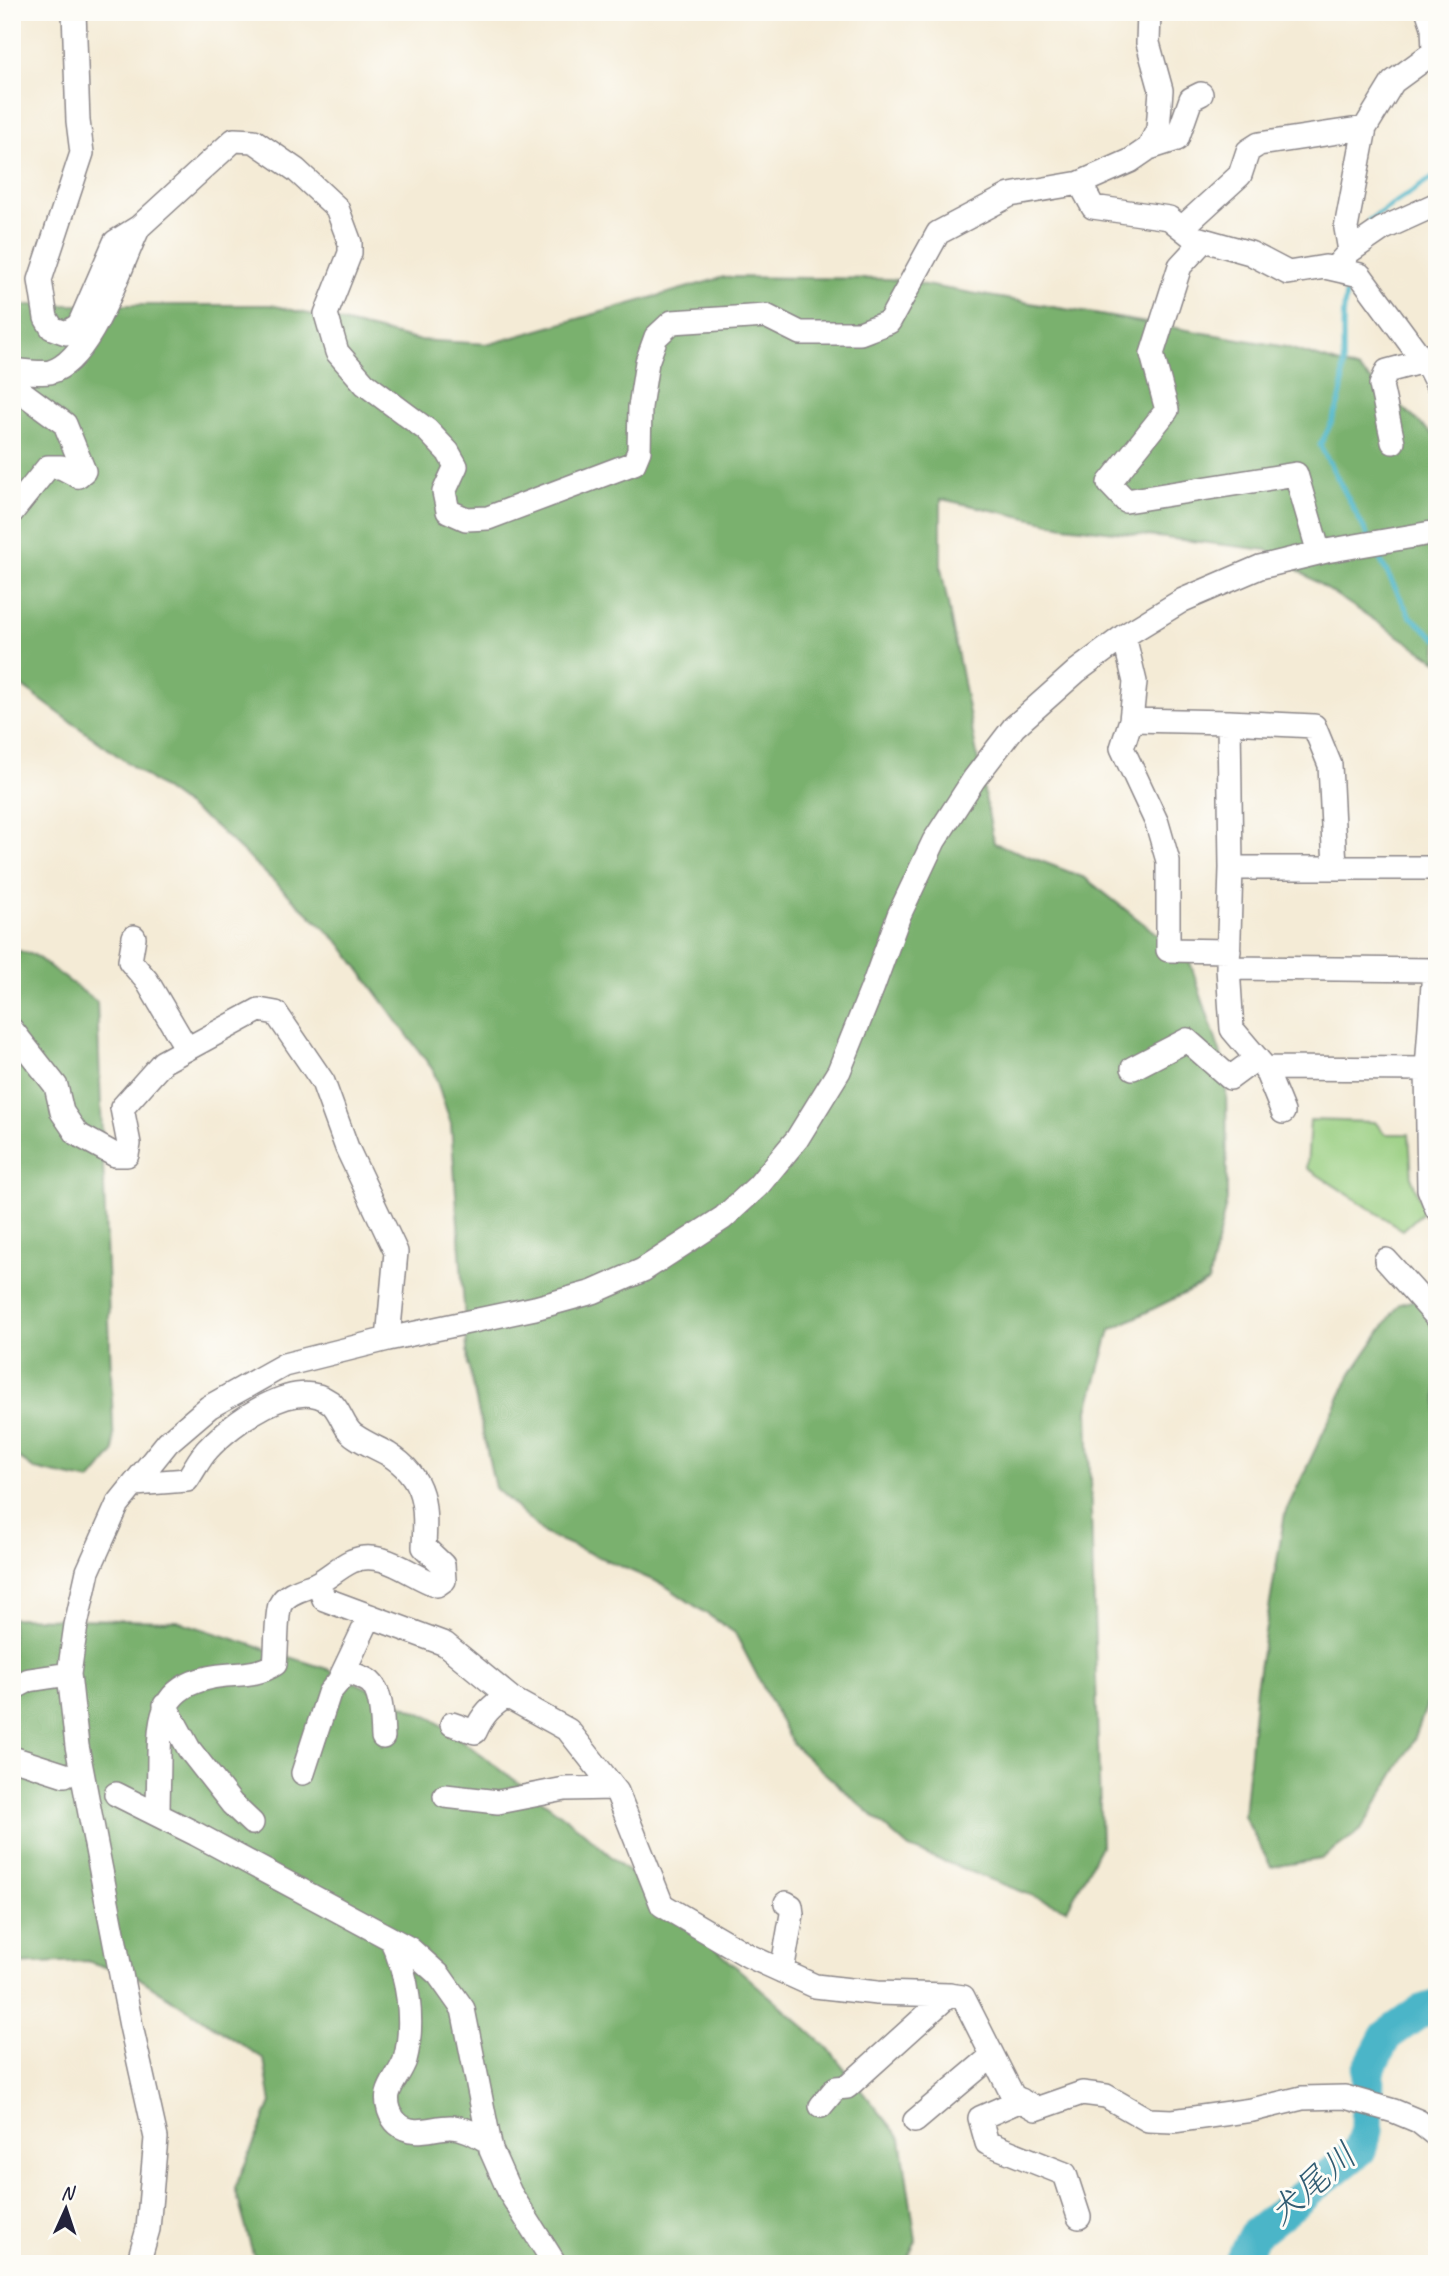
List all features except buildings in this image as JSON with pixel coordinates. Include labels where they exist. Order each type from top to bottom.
[{"type":"street","points":[[74,12],[78,121],[82,152],[40,280],[46,318],[52,328],[66,333],[79,325],[115,242],[139,227],[234,140],[254,141],[296,170],[337,208],[350,243],[350,253],[326,314],[337,352],[365,384],[427,430],[448,452],[456,466],[444,492],[449,511],[466,519],[488,518],[634,463],[639,451],[640,407],[647,362],[656,337],[672,322],[766,316],[800,333],[860,333],[890,322],[938,233],[1010,195],[1080,183],[1130,161],[1149,148],[1177,139],[1191,99],[1201,94]]},
{"type":"street","points":[[1149,12],[1148,43],[1161,90],[1158,129],[1149,148]]},
{"type":"street","points":[[1428,12],[1433,27],[1434,52],[1393,82],[1365,128],[1346,228],[1347,263],[1424,361],[1437,383]]},
{"type":"street","points":[[1182,228],[1240,175],[1248,151],[1259,144],[1365,128]]},
{"type":"street","points":[[1080,183],[1093,207],[1169,218],[1193,237],[1250,253],[1288,273],[1347,263],[1376,233],[1437,204]]},
{"type":"street","points":[[12,370],[49,372],[64,365],[93,332],[139,227]]},
{"type":"street","points":[[1204,240],[1180,266],[1153,354],[1167,410],[1108,483],[1126,501],[1296,474],[1322,552]]},
{"type":"street","points":[[1393,442],[1381,385],[1387,371],[1424,361]]},
{"type":"street","points":[[12,385],[65,424],[84,471],[78,476],[61,467],[48,467],[12,512]]},
{"type":"street","points":[[138,2264],[148,2229],[156,2138],[131,2026],[77,1745],[69,1674],[88,1572],[118,1504],[168,1441],[209,1407],[284,1365],[388,1339],[535,1308],[593,1292],[643,1270],[723,1218],[758,1186],[797,1139],[839,1070],[899,915],[934,841],[974,779],[1014,727],[1077,671],[1124,636],[1183,600],[1260,567],[1322,552],[1429,533]]},
{"type":"street","points":[[1124,636],[1135,682],[1131,720],[1122,748],[1157,823],[1168,861],[1168,950],[1229,959],[1435,970],[1427,1069],[1429,1189],[1437,1209]]},
{"type":"street","points":[[1131,720],[1314,726],[1330,765],[1335,867]]},
{"type":"street","points":[[1229,722],[1229,959],[1232,1028],[1261,1063],[1283,1112]]},
{"type":"street","points":[[1231,868],[1437,869]]},
{"type":"street","points":[[134,937],[130,961],[147,981],[187,1049]]},
{"type":"street","points":[[12,1030],[55,1086],[62,1112],[77,1134],[115,1155],[127,1155],[130,1143],[122,1108],[163,1062],[259,1010],[276,1013],[323,1082],[347,1148],[396,1252],[388,1339]]},
{"type":"street","points":[[1133,1068],[1187,1040],[1230,1078],[1261,1063],[1427,1069]]},
{"type":"street","points":[[1386,1260],[1437,1317]]},
{"type":"street","points":[[135,1484],[187,1480],[207,1450],[242,1418],[276,1401],[310,1394],[331,1402],[352,1435],[391,1456],[419,1482],[426,1513],[424,1547],[443,1565],[444,1580],[437,1585],[391,1562],[365,1556],[350,1562],[318,1583],[286,1597],[279,1607],[275,1664],[264,1671],[208,1678],[181,1688],[166,1705],[160,1723],[158,1814]]},
{"type":"street","points":[[318,1583],[324,1600],[445,1644],[507,1696],[568,1730],[613,1788],[662,1905],[750,1956],[815,1986],[877,1993],[964,1997],[1013,2096],[1036,2109],[1082,2093],[1106,2096],[1148,2120],[1173,2121],[1252,2110],[1302,2098],[1345,2097],[1394,2111],[1418,2122],[1437,2136]]},
{"type":"street","points":[[303,1773],[329,1693],[344,1671],[370,1616]]},
{"type":"street","points":[[344,1671],[369,1682],[376,1689],[383,1737]]},
{"type":"street","points":[[12,1689],[29,1679],[69,1674]]},
{"type":"street","points":[[452,1724],[475,1732],[482,1716],[491,1706],[507,1696]]},
{"type":"street","points":[[166,1705],[189,1749],[232,1804],[252,1824]]},
{"type":"street","points":[[12,1758],[65,1775]]},
{"type":"street","points":[[444,1796],[498,1801],[565,1789],[613,1788]]},
{"type":"street","points":[[116,1794],[410,1949],[439,1975],[463,2009],[489,2143],[510,2193],[555,2264]]},
{"type":"street","points":[[782,1971],[792,1914],[786,1903]]},
{"type":"street","points":[[391,1939],[403,1966],[409,2036],[404,2062],[388,2095],[389,2112],[397,2124],[409,2130],[449,2127],[467,2129],[489,2143]]},
{"type":"street","points":[[821,2106],[836,2088],[847,2087],[949,1995]]},
{"type":"street","points":[[915,2121],[992,2056]]},
{"type":"street","points":[[1021,2100],[980,2118],[988,2143],[1065,2174],[1079,2217]]},
{"type":"street","points":[[1053,2169],[1074,2159]]},
{"type":"green space","points":[[724,277],[890,279],[1286,347],[1359,370],[1437,438],[1437,661],[1267,550],[1064,526],[941,499],[941,568],[994,843],[1085,878],[1189,959],[1226,1070],[1227,1200],[1208,1282],[1110,1330],[1088,1410],[1101,1846],[1067,1909],[909,1848],[793,1745],[735,1633],[664,1585],[545,1534],[495,1488],[468,1364],[451,1124],[433,1070],[340,943],[216,827],[12,679],[12,305],[271,305],[417,340],[490,344]]},
{"type":"green space","points":[[12,949],[34,955],[97,1002],[114,1452],[90,1481],[34,1469],[12,1453]]},
{"type":"green space","points":[[1310,1120],[1375,1122],[1385,1134],[1409,1134],[1412,1179],[1424,1211],[1403,1230],[1307,1168]]},
{"type":"green space","points":[[1434,1295],[1437,1297],[1437,1677],[1414,1740],[1361,1830],[1321,1859],[1271,1867],[1244,1816],[1256,1687],[1285,1513],[1350,1376],[1399,1304]]},
{"type":"green space","points":[[12,1618],[178,1621],[327,1669],[433,1719],[579,1828],[828,2048],[901,2139],[916,2240],[905,2264],[268,2264],[253,2254],[235,2188],[271,2103],[264,2059],[139,1978],[87,1961],[12,1964]]},
{"type":"waterway","points":[[1366,230],[1369,220],[1437,175]]},
{"type":"waterway","points":[[1350,279],[1344,306],[1342,389],[1334,418],[1320,445],[1369,538]]},
{"type":"waterway","points":[[1375,550],[1410,616],[1437,639]]},
{"type":"waterway","name":"犬尾川","points":[[1239,2264],[1254,2235],[1360,2150],[1367,2130],[1368,2070],[1386,2036],[1421,2011],[1437,2006]]}]
